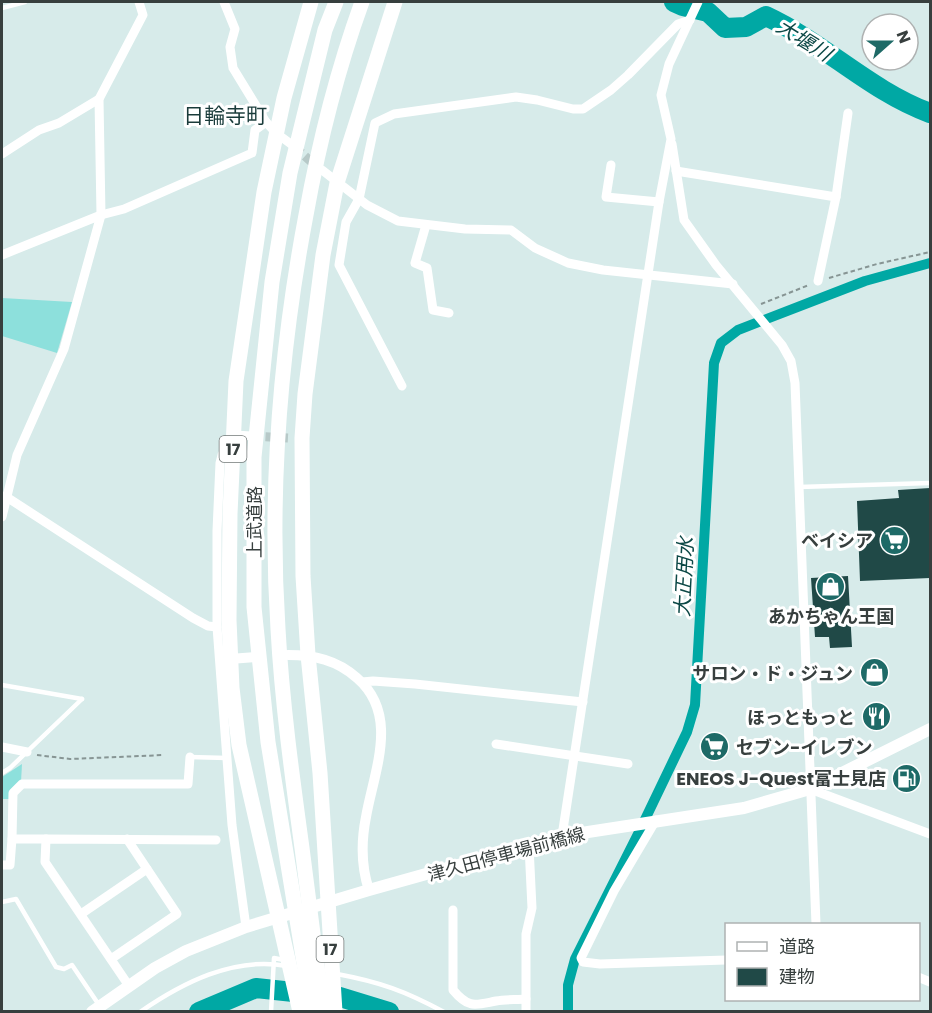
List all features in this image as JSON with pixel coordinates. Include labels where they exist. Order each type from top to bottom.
[{"type":"highway","name":"17","points":[[300,1011],[239,745],[230,660],[230,514],[236,381],[271,128],[284,98],[311,2]]},
{"type":"highway","name":"上武道路","points":[[312,1011],[268,742],[254,607],[254,457],[272,282],[290,172],[325,30],[336,2]]},
{"type":"highway","name":"上武道路","points":[[323,1011],[287,735],[278,629],[274,477],[279,401],[292,284],[315,165],[333,95],[362,2]]},
{"type":"highway","name":"17","points":[[335,1011],[320,773],[308,655],[296,438],[305,394],[323,255],[337,183],[395,2]]},
{"type":"main road","name":"津久田停車場前橋線","points":[[96,1009],[155,968],[186,951],[246,927],[562,836],[744,808],[810,789],[930,729]]},
{"type":"street","points":[[2,517],[3,501],[17,455],[64,349],[100,215],[99,99],[143,15],[140,2]]},
{"type":"street","points":[[224,2],[235,29],[230,47],[233,68],[271,128],[295,147]]},
{"type":"street","points":[[698,2],[669,64],[662,95],[684,220],[782,345],[791,361],[795,383],[816,923]]},
{"type":"street","points":[[402,386],[339,265],[346,222],[359,200],[375,123],[394,114],[516,97],[583,109],[611,90],[678,24],[692,16]]},
{"type":"street","points":[[2,154],[39,130],[59,123],[99,99]]},
{"type":"street","points":[[818,281],[836,198],[848,113]]},
{"type":"street","points":[[2,255],[100,215],[124,209],[252,153],[255,130],[271,128]]},
{"type":"street","points":[[562,836],[659,202],[671,139]]},
{"type":"street","points":[[611,165],[606,197],[659,202]]},
{"type":"street","points":[[321,170],[359,200],[398,221],[465,229],[511,230],[535,248],[568,263],[648,276],[733,284]]},
{"type":"street","points":[[676,171],[836,198]]},
{"type":"street","points":[[426,225],[415,263],[427,268],[433,310],[449,313]]},
{"type":"street","points":[[246,927],[234,848],[217,627],[217,531],[222,455],[233,435],[252,436]]},
{"type":"street","points":[[3,501],[193,618],[208,626],[217,627]]},
{"type":"street","points":[[288,655],[308,655],[340,666],[362,682],[374,701],[382,734],[379,761],[364,833],[363,868],[369,890]]},
{"type":"street","points":[[230,660],[256,657]]},
{"type":"street","points":[[362,682],[415,684],[583,702]]},
{"type":"street","points":[[496,744],[628,764]]},
{"type":"street","points":[[2,747],[26,753]]},
{"type":"street","points":[[2,865],[10,865],[13,793],[22,784],[188,784],[188,757]]},
{"type":"street","points":[[810,789],[930,834]]},
{"type":"street","points":[[655,820],[614,891],[581,958],[582,962],[600,964],[725,960]]},
{"type":"street","points":[[12,839],[216,840]]},
{"type":"street","points":[[46,839],[45,862],[129,986]]},
{"type":"street","points":[[111,959],[177,915],[127,839]]},
{"type":"street","points":[[526,1011],[526,934],[532,908],[529,846]]},
{"type":"street","points":[[81,914],[147,870]]},
{"type":"street","points":[[453,910],[453,990],[461,999],[477,1006],[498,1000],[526,999]]},
{"type":"lane","points":[[2,8],[25,2]]},
{"type":"lane","points":[[799,487],[930,483]]},
{"type":"lane","points":[[2,685],[82,699],[2,773]]},
{"type":"lane","points":[[188,757],[227,758]]},
{"type":"lane","points":[[2,902],[16,899],[56,967],[64,969],[72,965],[96,1009]]},
{"type":"lane","points":[[271,1011],[274,958],[338,969],[335,901]]},
{"type":"lane","points":[[140,1011],[169,992],[211,974],[255,964],[293,967]]},
{"type":"lane","points":[[303,968],[365,979],[399,989],[444,1011]]},
{"type":"path","points":[[754,309],[818,281],[930,252]]},
{"type":"path","points":[[26,753],[70,759],[164,755]]},
{"type":"shaded area","points":[[2,298],[72,302],[57,353],[2,336]]},
{"type":"shaded area","points":[[22,764],[21,782],[10,799],[2,799],[2,777]]},
{"type":"building","name":"ベイシア","points":[[930,488],[930,578],[860,581],[857,501],[899,498],[898,490]]},
{"type":"building","points":[[848,576],[852,647],[830,648],[829,637],[815,637],[811,578]]},
{"type":"waterway","name":"大堰川","points":[[674,2],[708,12],[725,28],[746,27],[766,16],[808,39],[887,92],[930,113]]},
{"type":"waterway","name":"大正用水","points":[[568,1012],[568,985],[575,959],[687,732],[695,705],[714,363],[721,343],[738,330],[865,281],[930,263]]},
{"type":"waterway","points":[[199,1012],[256,988],[340,997],[389,1012]]},
{"type":"tunnel","points":[[295,147],[317,167]]},
{"type":"tunnel","points":[[252,436],[290,438]]},
{"type":"place","name":"ベイシア","points":[[894,540]]},
{"type":"place","name":"あかちゃん王国","points":[[831,587]]},
{"type":"place","name":"サロン・ド・ジュン","points":[[874,673]]},
{"type":"place","name":"ほっともっと","points":[[876,717]]},
{"type":"place","name":"セブン-イレブン","points":[[715,747]]},
{"type":"place","name":"ENEOS J-Quest富士見店","points":[[907,778]]},
{"type":"district","name":"日輪寺町","points":[[225,115]]}]
